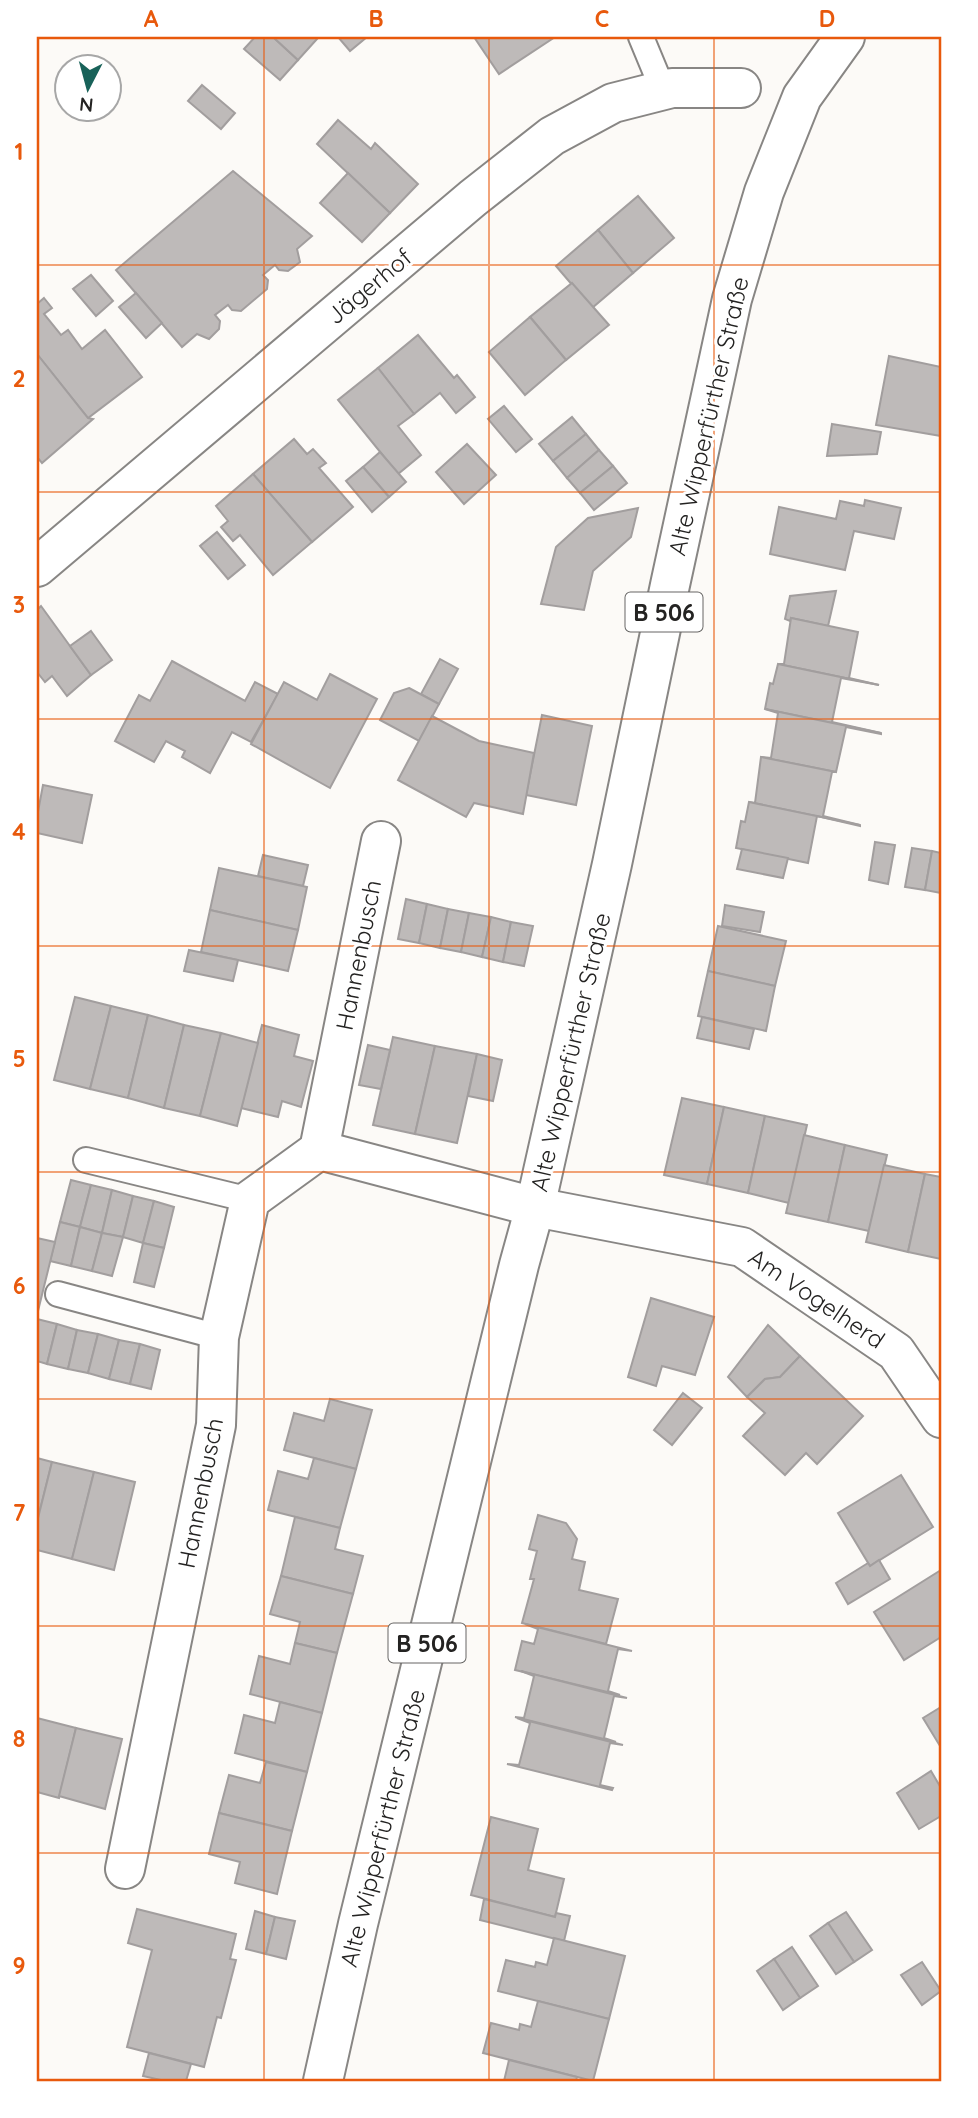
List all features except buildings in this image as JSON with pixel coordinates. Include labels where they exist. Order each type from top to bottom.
[{"type":"street","name":"Alte Wipperfürther Straße","points":[[323,2081],[365,1897],[535,1207],[612,864],[732,299],[764,192],[802,97],[845,37]]},
{"type":"street","name":"Jägerhof","points":[[37,567],[473,198],[552,136],[613,103],[663,90],[741,88]]},
{"type":"street","name":"Hannenbusch","points":[[319,1150],[381,841]]},
{"type":"street","points":[[250,1200],[319,1150],[535,1207]]},
{"type":"street","name":"Hannenbusch","points":[[125,1869],[216,1425],[219,1336],[250,1200]]},
{"type":"street","name":"Am Vogelherd","points":[[535,1207],[742,1247],[896,1352],[941,1418]]},
{"type":"lane","points":[[641,37],[663,90]]},
{"type":"lane","points":[[86,1160],[250,1200]]},
{"type":"lane","points":[[58,1294],[219,1336]]}]
